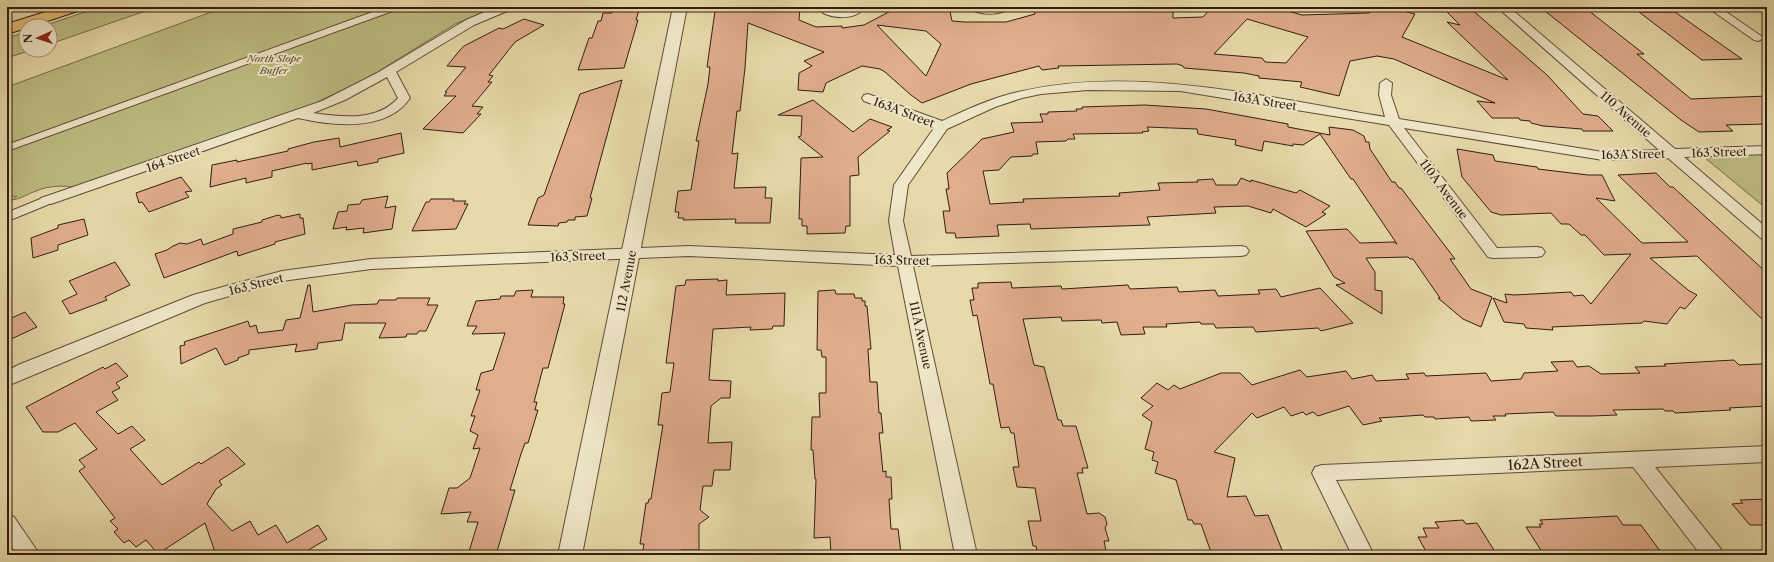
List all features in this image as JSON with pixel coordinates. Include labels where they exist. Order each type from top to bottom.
[{"type":"highway","points":[[7,19],[47,7]]},
{"type":"highway","points":[[7,29],[76,7]]},
{"type":"street","name":"164 Street","points":[[46,201],[300,115],[345,96],[469,22],[490,12],[508,7]]},
{"type":"street","name":"112 Avenue","points":[[570,555],[632,254],[680,7]]},
{"type":"street","points":[[827,7],[827,11],[832,13],[852,12],[856,10],[856,7]]},
{"type":"street","points":[[974,7],[980,9],[1001,9],[1005,7]]},
{"type":"street","name":"110 Avenue","points":[[1502,7],[1767,236]]},
{"type":"street","points":[[1712,7],[1758,38]]},
{"type":"street","name":"164 Street","points":[[300,115],[326,119],[358,120],[389,112],[401,103],[404,98],[389,70]]},
{"type":"street","name":"110A Avenue","points":[[1386,83],[1385,95],[1394,123],[1492,253],[1537,252]]},
{"type":"street","name":"163A Street","points":[[868,98],[942,126],[1006,99],[1052,88],[1115,86],[1180,87],[1603,156],[1672,154]]},
{"type":"street","name":"111A Avenue","points":[[942,126],[901,185],[896,221],[906,261],[966,555]]},
{"type":"street","name":"163 Street","points":[[1672,154],[1767,150]]},
{"type":"street","name":"163 Street","points":[[7,379],[24,370],[198,299],[282,276],[371,264],[690,251],[906,261],[1241,251]]},
{"type":"street","name":"162A Street","points":[[1363,555],[1322,473],[1767,454]]},
{"type":"street","points":[[1638,459],[1713,555]]},
{"type":"street","points":[[7,523],[29,555]]},
{"type":"lane","points":[[7,148],[395,7]]},
{"type":"lane","points":[[7,217],[46,201]]},
{"type":"green space","points":[[100,7],[157,7],[58,41],[58,21]]},
{"type":"green space","name":"North Slope Buffer","points":[[225,7],[497,7],[455,24],[366,79],[305,108],[77,187],[61,186],[41,189],[21,198],[12,200],[17,196],[7,197],[7,87]]},
{"type":"green space","points":[[18,35],[18,54],[7,58],[7,38]]},
{"type":"green space","points":[[1767,151],[1767,209],[1699,153]]},
{"type":"building","points":[[718,7],[742,7],[742,9],[800,7],[799,20],[816,27],[842,26],[842,28],[864,25],[898,7],[949,7],[952,21],[1006,22],[1035,14],[1033,7],[1173,7],[1173,18],[1203,17],[1212,7],[1274,7],[1302,15],[1369,13],[1374,7],[1389,7],[1415,14],[1402,37],[1508,80],[1447,22],[1460,25],[1442,7],[1470,8],[1547,75],[1583,114],[1598,116],[1613,131],[1583,131],[1582,129],[1543,126],[1531,123],[1530,121],[1520,120],[1519,118],[1492,118],[1477,101],[1495,103],[1394,59],[1377,56],[1350,61],[1339,96],[1300,87],[1302,82],[1259,78],[1259,76],[1244,73],[1184,68],[1183,66],[1177,64],[1058,66],[1059,68],[1042,70],[1039,66],[971,84],[922,103],[885,72],[880,69],[862,66],[826,83],[823,92],[798,90],[799,73],[812,66],[804,61],[824,52],[748,23],[740,111],[737,111],[732,154],[738,153],[734,188],[766,187],[765,198],[772,198],[770,223],[735,223],[736,219],[683,220],[684,218],[678,218],[679,212],[675,212],[678,191],[691,190],[699,141],[696,141],[708,84],[710,67],[707,67],[715,11],[713,10],[717,9]],"holes":[[[1247,19],[1308,37],[1286,63],[1265,62],[1262,58],[1214,54]],[[877,25],[926,31],[941,44],[926,76]]]},
{"type":"building","points":[[1540,7],[1584,7],[1644,54],[1637,54],[1691,99],[1767,96],[1767,124],[1726,125],[1733,131],[1699,132],[1681,120]]},
{"type":"building","points":[[639,10],[636,20],[638,20],[624,68],[578,70],[589,38],[592,38],[598,21],[601,21],[603,13]]},
{"type":"building","points":[[1639,12],[1675,12],[1742,59],[1702,60]]},
{"type":"building","points":[[524,19],[544,25],[515,42],[489,75],[493,76],[488,82],[492,82],[472,106],[483,107],[477,114],[481,114],[463,133],[423,129],[456,96],[444,96],[447,92],[445,92],[466,67],[447,66],[460,50],[464,46],[499,28],[503,29]]},
{"type":"building","points":[[622,80],[590,198],[592,198],[587,216],[575,217],[575,220],[568,220],[567,222],[559,223],[558,226],[528,225],[538,198],[544,195],[580,94]]},
{"type":"building","points":[[813,100],[853,132],[870,119],[892,127],[887,130],[890,131],[858,157],[859,175],[850,176],[850,226],[846,226],[845,233],[807,234],[807,226],[802,226],[802,219],[799,219],[801,158],[823,157],[798,137],[801,136],[802,116],[778,115]]},
{"type":"building","points":[[1145,105],[1206,109],[1288,124],[1288,127],[1330,135],[1329,127],[1353,130],[1364,136],[1366,142],[1369,142],[1370,149],[1392,182],[1395,182],[1399,188],[1401,188],[1455,259],[1450,259],[1471,289],[1492,297],[1481,327],[1463,319],[1438,298],[1440,298],[1413,259],[1408,257],[1366,258],[1375,272],[1375,290],[1382,291],[1382,314],[1336,285],[1345,283],[1334,277],[1306,231],[1347,229],[1360,243],[1394,242],[1397,244],[1353,179],[1351,179],[1320,134],[1303,145],[1293,144],[1293,146],[1264,141],[1262,151],[1235,145],[1236,140],[1198,134],[1197,129],[1147,127],[1149,131],[1142,132],[1143,133],[1073,134],[1075,139],[1068,139],[1066,141],[1036,142],[1038,154],[1033,154],[1032,156],[1011,157],[999,170],[983,171],[990,204],[1024,202],[1023,199],[1120,196],[1119,193],[1160,190],[1158,183],[1198,182],[1197,180],[1213,179],[1216,185],[1237,185],[1241,178],[1251,182],[1251,180],[1296,193],[1300,190],[1330,206],[1322,212],[1326,214],[1306,227],[1273,209],[1271,213],[1248,206],[1214,207],[1216,213],[1147,217],[1150,225],[1031,229],[1030,224],[997,225],[999,236],[956,238],[955,233],[946,233],[943,211],[950,211],[946,189],[949,189],[947,173],[982,139],[1014,132],[1011,123],[1043,122],[1040,114],[1048,114],[1048,112],[1077,111],[1076,109],[1082,109],[1082,107]]},
{"type":"building","points":[[401,133],[404,153],[378,159],[378,162],[358,166],[357,161],[312,170],[312,163],[307,163],[272,171],[272,177],[246,183],[246,178],[210,187],[212,165],[237,160],[237,162],[288,151],[288,149],[314,142],[339,138],[340,147]]},
{"type":"building","points":[[1457,149],[1493,155],[1495,161],[1537,167],[1538,169],[1588,175],[1602,175],[1615,201],[1596,198],[1642,243],[1688,242],[1618,175],[1656,173],[1767,273],[1767,324],[1697,256],[1650,258],[1688,290],[1697,295],[1685,309],[1680,307],[1667,324],[1644,321],[1642,323],[1552,327],[1553,330],[1526,328],[1524,324],[1504,322],[1493,298],[1507,303],[1505,294],[1514,295],[1571,292],[1574,296],[1583,295],[1591,304],[1631,254],[1604,255],[1585,235],[1581,235],[1569,224],[1561,224],[1551,213],[1501,215],[1491,212],[1462,177]]},
{"type":"building","points":[[181,177],[192,191],[185,192],[189,197],[149,212],[142,202],[139,203],[136,193]]},
{"type":"building","points":[[388,196],[385,208],[396,206],[392,229],[363,233],[364,228],[346,230],[347,227],[333,229],[338,212],[347,211],[348,205],[360,204],[362,200]]},
{"type":"building","points":[[431,199],[454,199],[453,201],[466,201],[464,204],[468,204],[456,229],[412,231],[426,202],[429,202]]},
{"type":"building","points":[[300,214],[300,218],[303,218],[305,234],[275,242],[275,244],[238,256],[237,251],[164,278],[155,254],[180,243],[187,244],[201,239],[203,245],[233,234],[233,229],[262,222],[262,220],[278,215],[281,216],[281,218]]},
{"type":"building","points":[[84,219],[88,235],[58,245],[58,250],[33,258],[31,238],[58,228],[58,225]]},
{"type":"building","points":[[115,262],[130,285],[105,297],[107,300],[70,314],[62,301],[77,294],[69,281]]},
{"type":"building","points":[[718,279],[718,281],[727,280],[726,295],[785,293],[784,326],[773,326],[772,329],[750,330],[751,327],[713,329],[709,380],[731,381],[730,398],[721,398],[711,406],[708,443],[732,442],[730,470],[714,470],[712,486],[703,486],[700,510],[709,517],[699,524],[699,550],[681,550],[680,554],[642,555],[644,544],[640,544],[646,503],[648,503],[649,499],[651,499],[663,425],[658,425],[662,393],[670,392],[674,363],[666,363],[676,286],[685,285],[686,280]]},
{"type":"building","points":[[1011,282],[1012,288],[1061,286],[1062,289],[1128,285],[1130,289],[1177,287],[1179,292],[1215,290],[1218,296],[1260,294],[1258,290],[1276,289],[1281,297],[1320,288],[1353,323],[1321,331],[1318,328],[1256,332],[1253,327],[1216,328],[1214,324],[1201,324],[1200,322],[1166,324],[1167,327],[1143,327],[1145,334],[1121,335],[1117,322],[1102,323],[1101,320],[1062,321],[1061,317],[1023,319],[1034,365],[1044,367],[1058,420],[1061,420],[1063,426],[1076,426],[1088,468],[1082,468],[1083,473],[1077,473],[1087,514],[1099,513],[1105,517],[1107,524],[1105,528],[1109,541],[1104,541],[1107,555],[1038,555],[1036,546],[1033,546],[1028,521],[1041,521],[1035,488],[1017,487],[1013,467],[1019,467],[1014,433],[1011,433],[1009,427],[1001,428],[993,384],[990,384],[977,315],[973,316],[970,300],[974,300],[972,288],[978,288],[978,283]]},
{"type":"building","points":[[308,285],[310,285],[313,312],[352,305],[377,304],[379,300],[396,300],[397,298],[430,298],[427,305],[438,305],[426,331],[419,331],[417,334],[407,334],[406,337],[379,338],[386,323],[345,323],[342,340],[318,343],[317,349],[295,352],[297,344],[249,350],[249,354],[225,365],[216,348],[181,364],[180,346],[185,345],[184,342],[248,321],[250,327],[256,325],[258,333],[283,330],[286,320],[300,318]]},
{"type":"building","points":[[533,290],[531,297],[564,297],[563,304],[565,304],[548,368],[543,368],[534,402],[537,402],[535,410],[538,410],[528,443],[525,443],[521,454],[510,490],[515,490],[496,555],[468,555],[478,522],[467,522],[471,512],[441,514],[449,488],[457,488],[470,478],[480,448],[473,449],[478,435],[470,431],[475,416],[471,416],[480,390],[476,390],[481,373],[493,370],[505,333],[472,334],[477,326],[467,326],[476,301],[500,299],[501,296],[514,296],[516,291]]},
{"type":"building","points":[[835,290],[836,294],[854,294],[855,298],[862,298],[862,301],[865,301],[865,306],[867,306],[871,349],[868,349],[870,382],[877,382],[879,413],[881,413],[883,433],[879,433],[883,472],[886,471],[886,477],[891,477],[892,499],[889,499],[891,529],[898,529],[901,553],[831,555],[830,537],[814,538],[816,479],[813,450],[811,450],[812,417],[820,417],[819,393],[826,393],[826,357],[822,357],[821,350],[817,350],[818,291]]},
{"type":"building","points":[[25,312],[37,327],[7,341],[7,320]]},
{"type":"building","points":[[1734,360],[1739,365],[1767,365],[1767,406],[1729,408],[1731,410],[1675,413],[1673,411],[1665,411],[1663,409],[1613,410],[1617,415],[1592,416],[1556,416],[1553,412],[1505,414],[1506,416],[1493,416],[1496,420],[1471,421],[1469,417],[1435,419],[1434,417],[1425,417],[1423,415],[1379,418],[1382,421],[1363,425],[1349,406],[1318,416],[1313,412],[1306,415],[1303,412],[1291,416],[1284,407],[1257,418],[1252,413],[1214,452],[1235,458],[1227,497],[1246,496],[1255,516],[1268,515],[1284,555],[1212,555],[1201,524],[1194,524],[1192,520],[1188,520],[1176,480],[1155,473],[1158,462],[1152,460],[1154,452],[1145,449],[1152,422],[1142,415],[1153,406],[1141,398],[1157,383],[1168,390],[1174,385],[1180,389],[1221,373],[1240,373],[1252,385],[1300,370],[1307,377],[1346,371],[1352,379],[1372,375],[1376,381],[1409,379],[1406,374],[1424,373],[1426,376],[1486,373],[1491,381],[1521,379],[1524,373],[1558,371],[1551,362],[1573,361],[1577,367],[1589,366],[1601,374],[1640,373],[1635,367]]},
{"type":"building","points":[[116,363],[128,376],[116,383],[120,388],[112,392],[118,400],[96,412],[118,434],[132,426],[145,440],[130,449],[162,485],[199,462],[201,464],[228,447],[245,464],[219,481],[222,485],[216,489],[207,504],[232,531],[250,521],[258,535],[276,525],[287,543],[318,525],[327,539],[300,555],[216,555],[205,523],[158,554],[146,540],[136,547],[129,540],[124,543],[114,532],[118,529],[110,521],[115,518],[79,471],[85,467],[79,460],[97,449],[75,423],[58,432],[43,432],[26,407],[103,367],[105,369]]},
{"type":"building","points":[[1767,499],[1767,525],[1750,525],[1732,504],[1743,503],[1740,500]]},
{"type":"building","points":[[1617,516],[1623,525],[1641,525],[1663,555],[1544,555],[1526,527],[1541,527],[1539,524],[1543,524],[1540,520]]},
{"type":"building","points":[[1463,520],[1466,524],[1477,523],[1497,555],[1428,555],[1418,537],[1427,537],[1423,528],[1439,528],[1435,522]]}]
